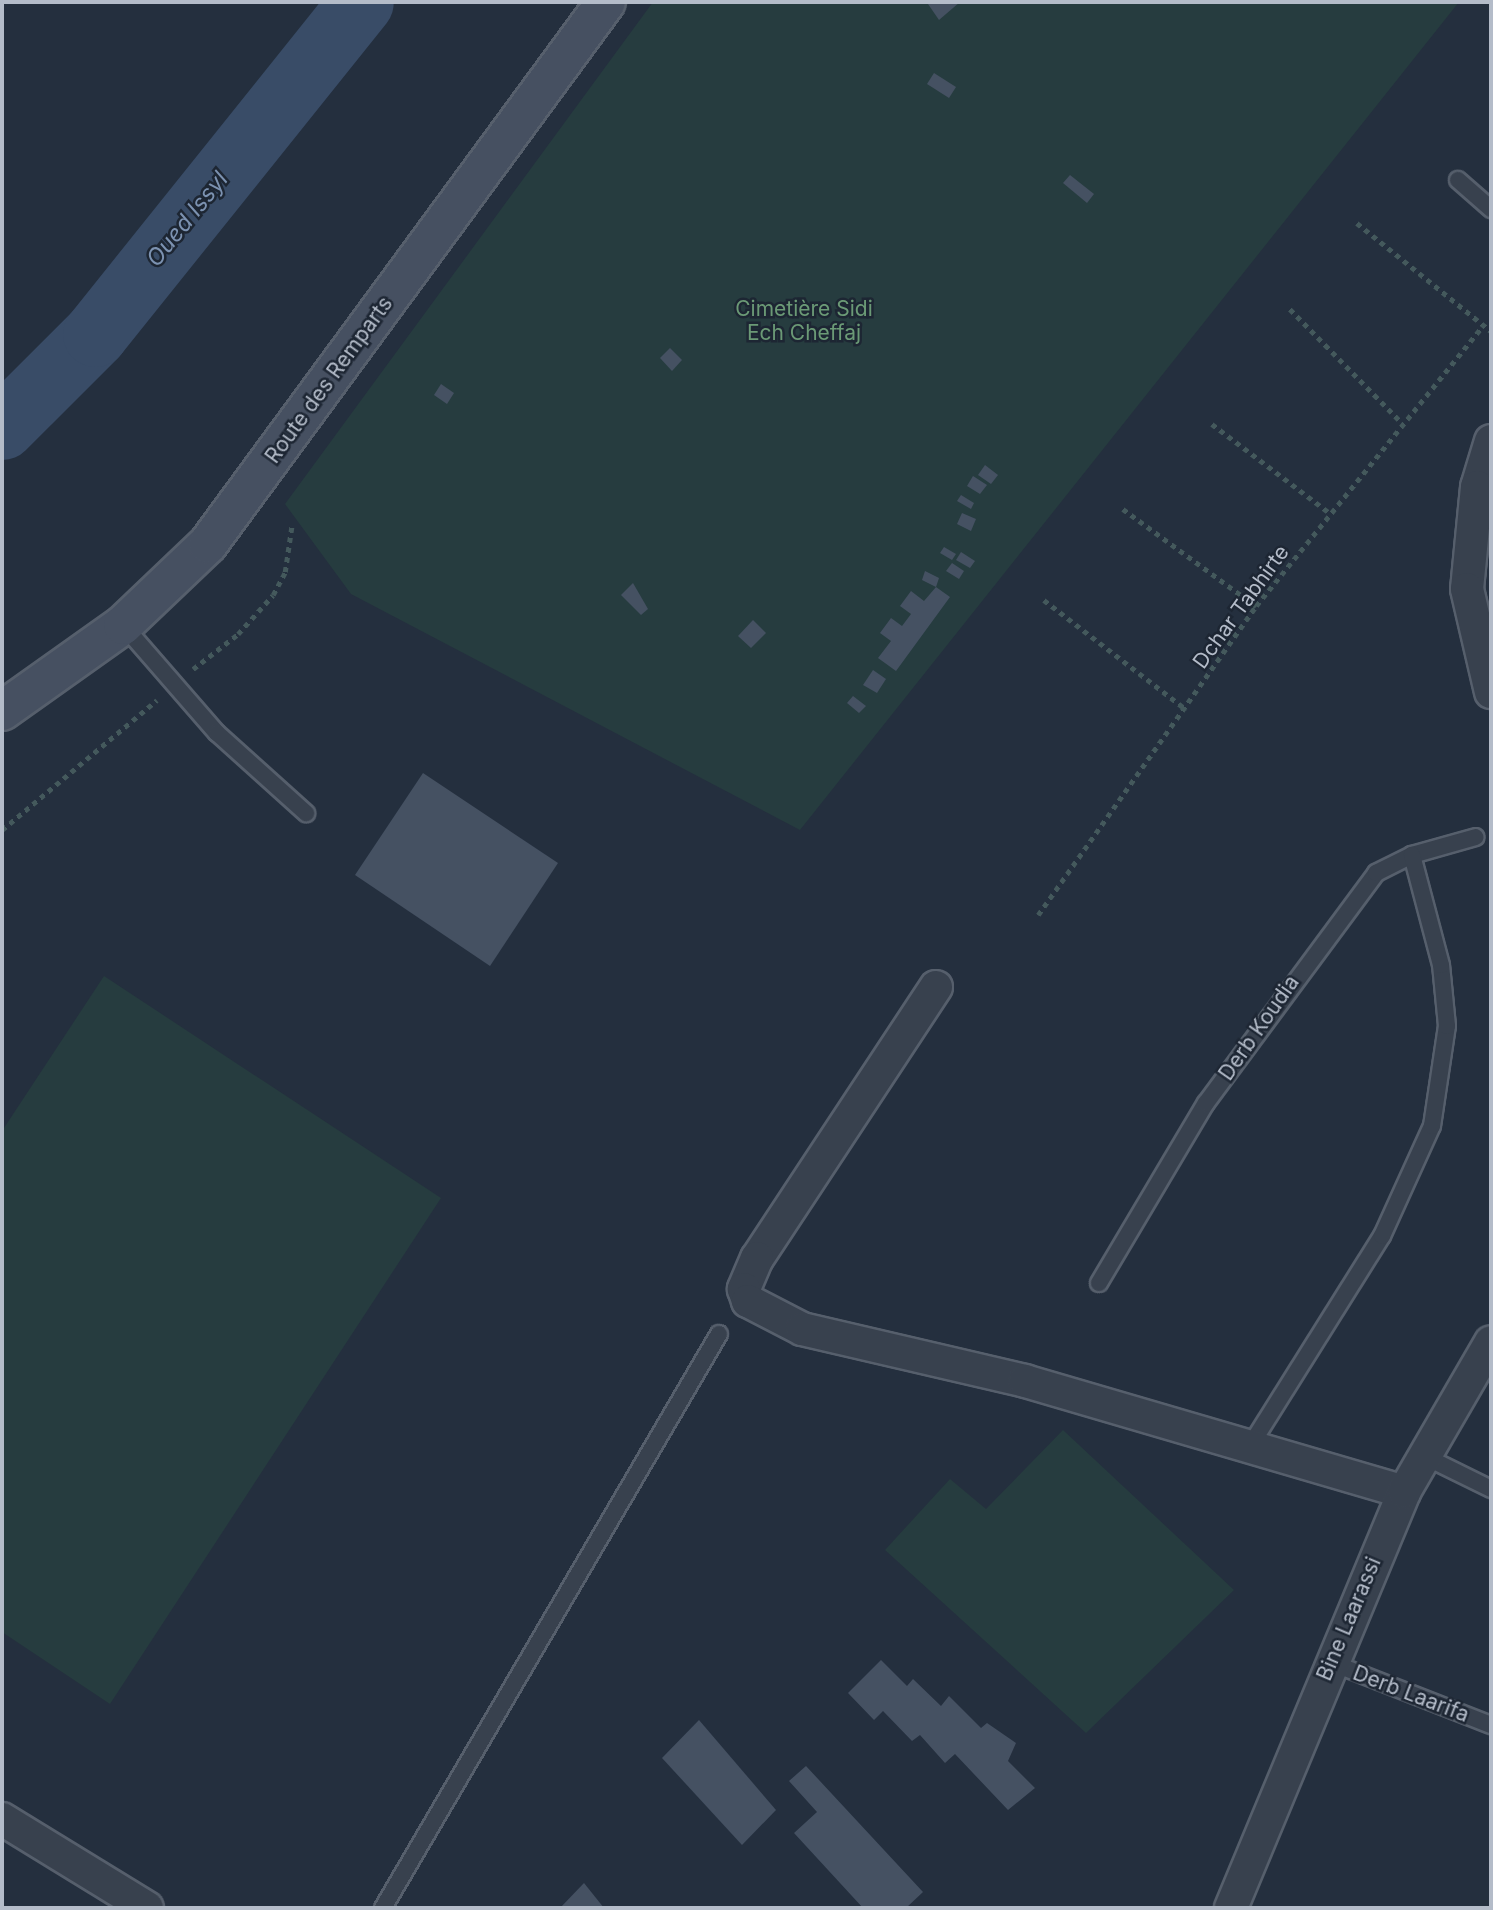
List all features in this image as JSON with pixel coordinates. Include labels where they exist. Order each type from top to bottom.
[{"type":"main road","name":"Route des Remparts","points":[[2,711],[123,625],[242,501],[606,2]]},
{"type":"street","points":[[1491,441],[1477,487],[1467,589],[1491,692]]},
{"type":"street","points":[[936,986],[757,1258],[744,1289],[748,1301],[802,1329],[1252,1443],[1404,1492]]},
{"type":"street","name":"Bine Laarassi","points":[[1231,1908],[1330,1662],[1404,1492],[1491,1342]]},
{"type":"street","points":[[2,1819],[147,1908]]},
{"type":"lane","points":[[1458,180],[1491,209]]},
{"type":"lane","points":[[123,625],[217,733],[306,813]]},
{"type":"lane","name":"Derb Koudia","points":[[1099,1283],[1206,1103],[1306,962],[1376,873],[1412,855],[1476,838]]},
{"type":"lane","points":[[1252,1443],[1382,1237],[1432,1126],[1447,1026],[1441,965],[1412,855]]},
{"type":"lane","points":[[383,1908],[719,1334]]},
{"type":"lane","points":[[1424,1456],[1491,1489]]},
{"type":"lane","name":"Derb Laarifa","points":[[1330,1662],[1491,1725]]},
{"type":"path","points":[[1357,223],[1482,327],[1491,331]]},
{"type":"path","points":[[1290,309],[1402,423]]},
{"type":"path","name":"Dchar Tabhirte","points":[[1038,915],[1187,710],[1256,606],[1482,327]]},
{"type":"path","points":[[1212,424],[1331,514]]},
{"type":"path","points":[[1123,509],[1256,606]]},
{"type":"path","points":[[1044,600],[1187,710]]},
{"type":"green space","name":"Cimetière Sidi Ech Cheffaj","points":[[653,2],[1459,2],[800,830],[351,594],[285,504]]},
{"type":"green space","points":[[104,976],[441,1198],[110,1704],[2,1632],[2,1131]]},
{"type":"green space","points":[[1063,1430],[1234,1590],[1086,1733],[885,1550],[950,1479],[986,1509]]},
{"type":"building","points":[[931,2],[960,2],[939,20],[928,4]]},
{"type":"building","points":[[934,73],[956,87],[949,98],[927,84]]},
{"type":"building","points":[[1070,175],[1094,194],[1087,203],[1063,183]]},
{"type":"building","points":[[670,348],[682,360],[672,371],[660,358]]},
{"type":"building","points":[[441,384],[454,393],[447,404],[434,395]]},
{"type":"building","points":[[985,465],[998,475],[991,484],[978,475]]},
{"type":"building","points":[[973,476],[987,485],[980,494],[967,486]]},
{"type":"building","points":[[961,495],[974,503],[971,509],[957,501]]},
{"type":"building","points":[[962,513],[976,519],[971,531],[957,524]]},
{"type":"building","points":[[944,547],[956,554],[952,560],[940,553]]},
{"type":"building","points":[[961,552],[975,561],[970,568],[956,560]]},
{"type":"building","points":[[952,563],[964,571],[959,579],[946,571]]},
{"type":"building","points":[[925,571],[939,578],[936,587],[922,580]]},
{"type":"building","points":[[633,583],[648,609],[641,615],[621,595]]},
{"type":"building","points":[[936,587],[950,597],[896,671],[878,658],[891,641],[880,633],[891,618],[902,626],[911,614],[900,606],[911,591],[924,601]]},
{"type":"building","points":[[753,620],[766,633],[751,648],[738,636]]},
{"type":"building","points":[[873,670],[886,679],[877,693],[863,685]]},
{"type":"building","points":[[853,696],[866,706],[859,713],[847,703]]},
{"type":"building","points":[[423,773],[558,863],[490,966],[355,875]]},
{"type":"building","points":[[881,1660],[907,1686],[913,1679],[941,1706],[949,1696],[981,1728],[987,1723],[1016,1743],[1008,1761],[1035,1788],[1008,1810],[955,1754],[945,1763],[920,1735],[912,1741],[883,1711],[874,1720],[848,1693]]},
{"type":"building","points":[[699,1720],[776,1810],[742,1845],[662,1758]]},
{"type":"building","points":[[806,1766],[923,1892],[906,1908],[863,1908],[794,1833],[817,1812],[789,1781]]},
{"type":"building","points":[[584,1883],[604,1908],[560,1908]]},
{"type":"waterway","name":"Oued Issyl","points":[[2,427],[95,334],[361,2]]}]
